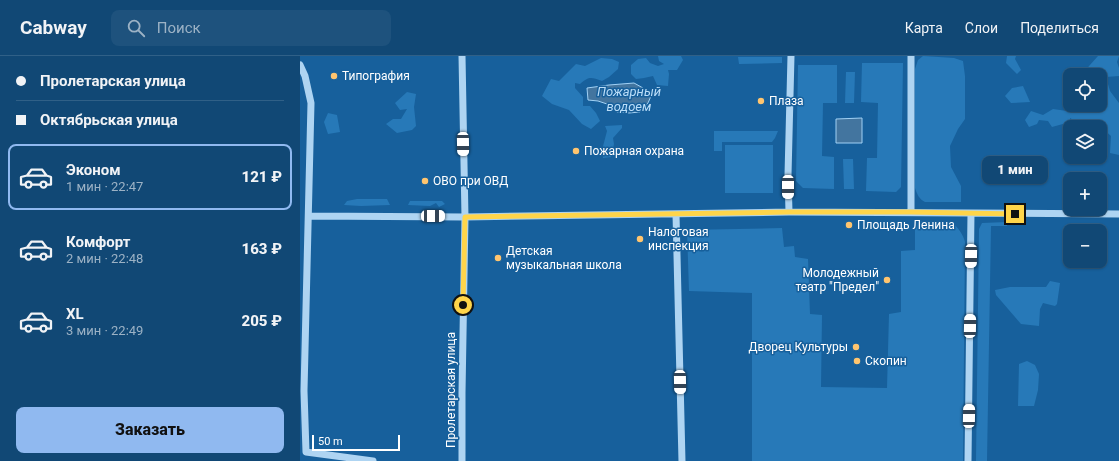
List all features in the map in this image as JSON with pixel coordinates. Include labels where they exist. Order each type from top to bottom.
[{"type":"street","name":"Пролетарская улица","points":[[462,56],[465,217],[462,461]]},
{"type":"street","points":[[789,212],[788,175],[791,56]]},
{"type":"street","points":[[911,56],[911,212]]},
{"type":"street","points":[[300,65],[305,76],[311,103],[304,391],[306,452],[373,461]]},
{"type":"street","points":[[309,216],[465,217],[789,212],[1119,214]]},
{"type":"street","points":[[968,461],[971,213]]},
{"type":"street","points":[[676,214],[682,461]]},
{"type":"shaded area","points":[[658,56],[681,56],[683,60],[677,70],[668,70],[668,86],[657,85],[653,76],[636,79],[631,74],[631,65],[638,59],[646,58],[650,63],[658,66],[664,64],[659,61]]},
{"type":"shaded area","points":[[923,56],[954,58],[963,61],[965,76],[965,119],[958,129],[950,146],[951,167],[961,186],[961,202],[925,202],[918,196],[915,188],[915,69],[918,60]]},
{"type":"shaded area","points":[[1007,56],[1016,56],[1015,59],[1021,70],[1017,74],[1006,63]]},
{"type":"shaded area","points":[[1098,56],[1119,56],[1117,62],[1119,76],[1107,77],[1107,68],[1087,68]]},
{"type":"shaded area","points":[[738,57],[782,57],[782,63],[739,64]]},
{"type":"shaded area","points":[[601,58],[612,59],[619,62],[618,69],[602,81],[590,78],[580,84],[575,83],[575,88],[583,97],[583,106],[590,106],[600,121],[591,129],[582,124],[569,110],[552,104],[542,96],[551,79],[559,81],[576,64],[585,66]]},
{"type":"shaded area","points":[[862,63],[903,63],[901,187],[896,192],[866,191],[867,158],[877,158],[878,103],[861,102]]},
{"type":"shaded area","points":[[798,65],[837,65],[837,103],[823,103],[822,156],[834,157],[834,189],[803,188],[796,181]]},
{"type":"shaded area","points":[[846,72],[855,72],[854,103],[845,103]]},
{"type":"shaded area","points":[[1107,80],[1110,91],[1119,103],[1119,155],[1110,153],[1111,136],[1107,132],[1107,120],[1073,120],[1070,118],[1070,120],[1063,120],[1063,124],[1052,127],[1048,121],[1039,120],[1037,124],[1029,127],[1025,120],[1031,111],[1043,115],[1053,109],[1063,110],[1063,112],[1107,112]]},
{"type":"shaded area","points":[[1023,86],[1030,102],[1011,103],[1005,96],[1012,88]]},
{"type":"shaded area","points":[[407,92],[416,94],[414,107],[416,126],[412,130],[397,133],[386,124],[393,119],[401,119],[407,109],[400,110],[395,103]]},
{"type":"shaded area","points":[[328,113],[337,115],[340,132],[328,134],[324,122]]},
{"type":"shaded area","points":[[622,125],[622,128],[613,138],[614,144],[611,157],[603,158],[602,150],[607,131],[605,126]]},
{"type":"shaded area","points":[[714,131],[778,131],[772,142],[722,142],[722,151],[714,151]]},
{"type":"shaded area","points":[[725,145],[773,145],[773,193],[725,193]]},
{"type":"shaded area","points":[[843,159],[853,159],[854,189],[844,189]]},
{"type":"shaded area","points":[[357,199],[387,199],[390,205],[344,205],[347,201]]},
{"type":"shaded area","points":[[410,201],[442,201],[445,204],[439,207],[436,203],[430,206],[408,205]]},
{"type":"shaded area","points":[[915,221],[952,222],[960,231],[965,242],[963,461],[752,461],[752,293],[689,291],[687,230],[782,228],[784,247],[794,246],[795,257],[808,259],[810,314],[822,315],[821,387],[887,388],[889,314],[901,312],[901,251],[915,250]]},
{"type":"shaded area","points":[[1007,222],[1007,226],[991,226],[987,461],[976,461],[979,229],[982,223]]},
{"type":"shaded area","points":[[1050,281],[1060,283],[1057,304],[1055,306],[1043,303],[1040,309],[1039,326],[1021,324],[996,295],[995,290],[1010,287],[1046,287]]},
{"type":"shaded area","points":[[1027,361],[1035,365],[1039,374],[1038,390],[1034,406],[1018,406],[1019,364]]},
{"type":"water","name":"Пожарный водоем","points":[[634,83],[643,88],[651,96],[648,103],[640,112],[617,112],[607,104],[588,100],[587,88]]},
{"type":"water","points":[[862,118],[862,143],[836,143],[836,119]]},
{"type":"place","name":"Типография","points":[[334,76]]},
{"type":"place","name":"Плаза","points":[[761,101]]},
{"type":"place","name":"Пожарная охрана","points":[[576,151]]},
{"type":"place","name":"ОВО при ОВД","points":[[425,181]]},
{"type":"place","name":"Площадь Ленина","points":[[849,225]]},
{"type":"place","name":"Налоговая инспекция","points":[[640,239]]},
{"type":"place","name":"Детская музыкальная школа","points":[[498,258]]},
{"type":"place","name":"Молодежный театр \"Предел\"","points":[[887,280]]},
{"type":"place","name":"Дворец Культуры","points":[[856,347]]},
{"type":"place","name":"Скопин","points":[[857,361]]},
{"type":"route","points":[[463,305],[465,217],[789,212],[1015,214]]}]
